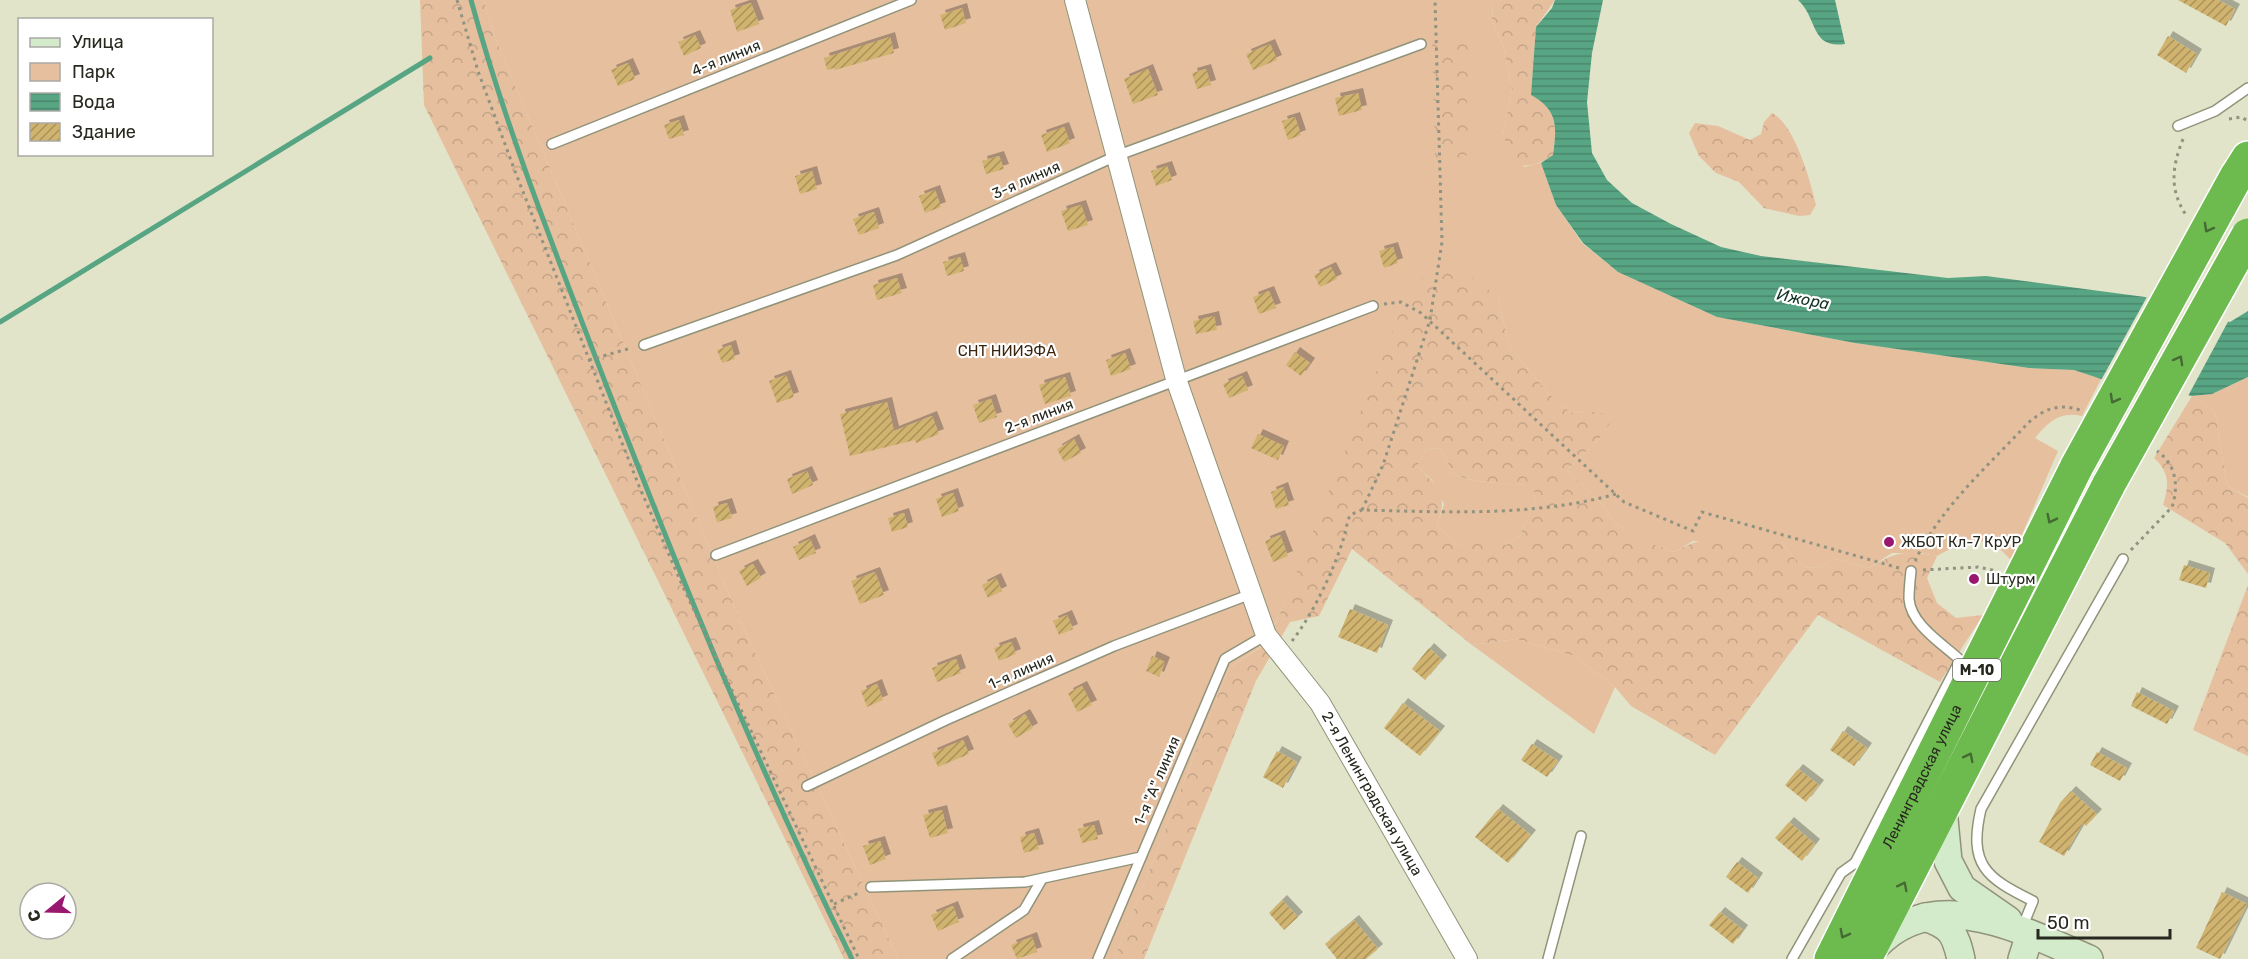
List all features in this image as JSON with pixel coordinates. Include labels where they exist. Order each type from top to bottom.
[{"type":"highway","name":"Ленинградская улица","points":[[1831,959],[1865,868],[2077,466],[2242,167]]},
{"type":"highway","name":"Ленинградская улица","points":[[1865,958],[2109,484],[2248,236]]},
{"type":"main road","points":[[1943,809],[1948,861],[1962,888],[2024,941]]},
{"type":"main road","points":[[1865,958],[1898,925],[1926,917],[1960,914],[2024,941],[2090,959]]},
{"type":"main road","points":[[1926,917],[1946,924],[1954,936],[1961,959]]},
{"type":"street","name":"2-я Ленинградская улица","points":[[1075,0],[1176,379],[1266,635],[1320,702],[1467,959]]},
{"type":"lane","name":"4-я линия","points":[[552,144],[911,0]]},
{"type":"lane","name":"3-я линия","points":[[644,345],[897,255],[1116,156],[1421,44]]},
{"type":"lane","points":[[2178,126],[2215,111],[2248,88]]},
{"type":"lane","name":"2-я линия","points":[[716,555],[1373,306]]},
{"type":"lane","points":[[2024,941],[2033,901],[1998,884],[1983,865],[1975,846],[1981,809],[2123,559]]},
{"type":"lane","points":[[1792,959],[1841,873],[1865,868],[1960,660],[1919,622],[1912,612],[1909,600],[1911,571]]},
{"type":"lane","name":"1-я линия","points":[[807,786],[946,720],[1114,646],[1251,594]]},
{"type":"lane","name":"1-я \"А\" линия","points":[[1098,959],[1225,659],[1266,635]]},
{"type":"lane","points":[[1548,959],[1581,836]]},
{"type":"lane","points":[[872,887],[1025,882],[1141,857]]},
{"type":"lane","points":[[952,958],[1024,910],[1042,879]]},
{"type":"path","points":[[457,0],[478,71],[516,174],[639,486],[684,589],[860,959]]},
{"type":"path","points":[[1362,510],[1383,465],[1430,320],[1442,242],[1435,0]]},
{"type":"path","points":[[2241,117],[2248,121]]},
{"type":"path","points":[[2192,121],[2178,152],[2172,178],[2178,203],[2186,215],[2196,220]]},
{"type":"path","points":[[1373,306],[1401,302],[1430,320],[1624,502],[1693,531],[1702,512],[1734,524],[1911,571],[1978,567],[2005,572]]},
{"type":"path","points":[[589,360],[644,345]]},
{"type":"path","points":[[1911,571],[1921,548],[1948,511],[2028,423],[2040,412],[2059,406],[2083,411]]},
{"type":"path","points":[[2123,559],[2172,507],[2175,499],[2174,472],[2165,457],[2148,446]]},
{"type":"path","points":[[1281,654],[1304,626],[1344,537],[1350,515],[1362,510],[1526,509],[1593,500],[1616,494]]},
{"type":"path","points":[[834,904],[872,887]]},
{"type":"green space","points":[[420,0],[484,0],[494,35],[739,618],[898,959],[844,959],[424,105]]},
{"type":"green space","name":"СНТ НИИЭФА","points":[[484,0],[1493,0],[1492,20],[1503,45],[1512,90],[1503,134],[1524,167],[1541,163],[1556,205],[1582,243],[1618,272],[1717,317],[1855,343],[2029,368],[2074,370],[2101,379],[2082,416],[2061,416],[2045,427],[2035,438],[2058,451],[2011,560],[2000,549],[1985,541],[1959,544],[1937,556],[1921,553],[1892,553],[1869,568],[1835,559],[1818,567],[1804,566],[1781,542],[1693,541],[1675,552],[1648,543],[1616,524],[1602,504],[1567,470],[1603,435],[1586,411],[1571,413],[1548,393],[1509,346],[1498,297],[1284,604],[1265,644],[1229,668],[1114,959],[898,959],[739,618],[494,35]]},
{"type":"green space","points":[[1493,0],[1555,0],[1536,27],[1531,95],[1546,107],[1554,120],[1553,155],[1533,165],[1512,164],[1503,134],[1512,90],[1503,45],[1492,20]]},
{"type":"green space","points":[[1432,37],[1465,44],[1471,50],[1466,115],[1471,140],[1466,157],[1451,164],[1435,163]]},
{"type":"green space","points":[[1772,113],[1788,129],[1800,154],[1816,205],[1810,215],[1799,216],[1764,208],[1739,182],[1716,173],[1699,156],[1689,133],[1695,123],[1718,126],[1750,140],[1761,134],[1764,122]]},
{"type":"green space","points":[[1455,265],[1498,297],[1509,346],[1548,393],[1571,413],[1586,411],[1608,414],[1611,421],[1603,435],[1567,470],[1602,504],[1616,524],[1649,543],[1675,552],[1713,537],[1740,536],[1781,542],[1798,562],[1811,567],[1818,567],[1835,559],[1869,568],[1902,553],[1937,556],[1927,578],[1937,603],[1956,618],[1983,615],[1940,682],[1818,615],[1715,755],[1631,706],[1615,687],[1574,656],[1516,639],[1472,645],[1352,549],[1319,616],[1290,622],[1256,681],[1144,959],[1114,959],[1229,668],[1266,644],[1401,310],[1427,271]],"holes":[[[1427,448],[1441,449],[1453,474],[1482,482],[1533,486],[1536,500],[1519,537],[1506,545],[1488,535],[1459,545],[1437,526],[1442,499],[1437,487],[1417,466]]]},
{"type":"green space","points":[[2248,377],[2248,497],[2227,486],[2215,412],[2192,396],[2212,394]]},
{"type":"green space","points":[[2192,396],[2215,412],[2227,486],[2248,498],[2248,574],[2225,543],[2163,505],[2167,480],[2163,469],[2154,458]]},
{"type":"green space","points":[[1427,448],[1441,449],[1453,474],[1463,478],[1482,482],[1534,486],[1536,500],[1519,537],[1506,545],[1488,536],[1459,545],[1437,526],[1444,504],[1432,480],[1417,466]]},
{"type":"green space","points":[[2248,585],[2248,756],[2193,730]]},
{"type":"green space","points":[[1516,639],[1574,656],[1615,687],[1594,734],[1472,645]]},
{"type":"water","name":"Ижора","points":[[1555,0],[1603,0],[1592,53],[1587,102],[1592,153],[1607,180],[1632,203],[1721,247],[1761,256],[1948,278],[1986,276],[2145,297],[2230,322],[2248,311],[2248,377],[2212,394],[2192,396],[2101,379],[2074,370],[2029,368],[1855,343],[1717,317],[1618,272],[1583,243],[1556,205],[1541,163],[1553,155],[1555,127],[1551,113],[1531,95],[1536,27],[1552,8]]},
{"type":"water","points":[[1798,0],[1835,0],[1845,44],[1826,42],[1820,37]]},
{"type":"pier","points":[[2148,295],[2230,318],[2187,398],[2100,382]]},
{"type":"building","points":[[2178,0],[2218,0],[2235,9],[2226,26]]},
{"type":"building","points":[[751,3],[759,24],[737,32],[730,10]]},
{"type":"building","points":[[962,8],[966,23],[945,30],[940,15]]},
{"type":"building","points":[[695,35],[701,48],[684,56],[678,42]]},
{"type":"building","points":[[2168,36],[2197,54],[2186,73],[2157,55]]},
{"type":"building","points":[[890,37],[894,53],[835,70],[834,68],[827,70],[824,58]]},
{"type":"building","points":[[1270,44],[1277,60],[1253,70],[1246,54]]},
{"type":"building","points":[[628,63],[635,79],[618,86],[611,70]]},
{"type":"building","points":[[1148,69],[1158,95],[1133,104],[1124,79]]},
{"type":"building","points":[[1206,69],[1211,85],[1197,89],[1192,73]]},
{"type":"building","points":[[1358,93],[1362,110],[1339,116],[1335,98]]},
{"type":"building","points":[[1295,117],[1301,135],[1288,140],[1282,121]]},
{"type":"building","points":[[679,120],[684,135],[669,139],[664,125]]},
{"type":"building","points":[[1064,127],[1070,143],[1047,152],[1041,135]]},
{"type":"building","points":[[999,156],[1004,169],[986,174],[982,161]]},
{"type":"building","points":[[1167,166],[1172,180],[1156,186],[1151,171]]},
{"type":"building","points":[[812,171],[817,189],[800,194],[795,176]]},
{"type":"building","points":[[935,190],[941,207],[925,213],[919,196]]},
{"type":"building","points":[[1081,205],[1088,225],[1068,231],[1061,211]]},
{"type":"building","points":[[874,212],[879,228],[859,235],[853,219]]},
{"type":"building","points":[[1393,247],[1398,263],[1384,268],[1379,251]]},
{"type":"building","points":[[960,257],[964,271],[947,276],[943,262]]},
{"type":"building","points":[[1331,267],[1337,279],[1320,287],[1314,275]]},
{"type":"building","points":[[897,278],[902,293],[877,300],[873,285]]},
{"type":"building","points":[[1269,291],[1276,308],[1259,314],[1253,297]]},
{"type":"building","points":[[1214,316],[1217,330],[1196,334],[1193,321]]},
{"type":"building","points":[[731,345],[735,359],[722,363],[717,350]]},
{"type":"building","points":[[1295,352],[1310,363],[1301,376],[1286,365]]},
{"type":"building","points":[[1125,353],[1131,369],[1111,376],[1106,360]]},
{"type":"building","points":[[786,375],[794,397],[777,403],[769,381]]},
{"type":"building","points":[[1242,376],[1248,390],[1229,398],[1223,384]]},
{"type":"building","points":[[1065,377],[1071,396],[1045,404],[1039,385]]},
{"type":"building","points":[[991,399],[997,417],[979,423],[973,405]]},
{"type":"building","points":[[887,402],[894,431],[932,416],[939,434],[916,443],[915,440],[850,456],[840,414]]},
{"type":"building","points":[[1258,434],[1284,446],[1278,460],[1251,448]]},
{"type":"building","points":[[1074,439],[1081,453],[1064,462],[1057,449]]},
{"type":"building","points":[[807,471],[813,485],[792,494],[787,479]]},
{"type":"building","points":[[1283,487],[1289,505],[1276,509],[1271,492]]},
{"type":"building","points":[[953,493],[959,511],[942,517],[936,499]]},
{"type":"building","points":[[727,503],[732,518],[717,522],[713,507]]},
{"type":"building","points":[[904,513],[908,527],[892,532],[888,518]]},
{"type":"building","points":[[1280,535],[1288,556],[1273,562],[1265,541]]},
{"type":"building","points":[[810,539],[816,553],[799,560],[793,547]]},
{"type":"building","points":[[753,564],[761,578],[747,586],[739,571]]},
{"type":"building","points":[[2184,565],[2210,573],[2206,588],[2179,580]]},
{"type":"building","points":[[875,572],[884,595],[860,604],[851,581]]},
{"type":"building","points":[[996,578],[1002,591],[988,598],[982,585]]},
{"type":"building","points":[[1350,609],[1388,625],[1377,653],[1338,637]]},
{"type":"building","points":[[1067,615],[1073,629],[1059,635],[1053,621]]},
{"type":"building","points":[[1011,642],[1016,654],[999,661],[994,648]]},
{"type":"building","points":[[1429,648],[1442,660],[1425,680],[1412,669]]},
{"type":"building","points":[[1152,656],[1165,662],[1159,677],[1146,671]]},
{"type":"building","points":[[956,659],[961,673],[937,682],[932,668]]},
{"type":"building","points":[[877,684],[883,700],[867,707],[861,691]]},
{"type":"building","points":[[1082,686],[1092,705],[1077,712],[1068,693]]},
{"type":"building","points":[[2137,692],[2174,711],[2167,724],[2131,706]]},
{"type":"building","points":[[1403,703],[1440,731],[1420,756],[1384,728]]},
{"type":"building","points":[[1025,714],[1033,728],[1016,738],[1008,724]]},
{"type":"building","points":[[1843,731],[1867,748],[1854,766],[1830,750]]},
{"type":"building","points":[[963,740],[969,754],[938,767],[932,753]]},
{"type":"building","points":[[1532,744],[1558,761],[1547,777],[1521,760]]},
{"type":"building","points":[[1277,751],[1297,762],[1283,788],[1263,777]]},
{"type":"building","points":[[2097,752],[2127,768],[2120,781],[2090,765]]},
{"type":"building","points":[[1798,769],[1819,785],[1806,802],[1785,785]]},
{"type":"building","points":[[2071,791],[2097,814],[2086,826],[2083,823],[2064,856],[2039,842],[2060,803]]},
{"type":"building","points":[[1498,809],[1531,835],[1508,863],[1475,837]]},
{"type":"building","points":[[942,810],[948,833],[930,838],[923,815]]},
{"type":"building","points":[[1789,822],[1815,844],[1802,861],[1775,838]]},
{"type":"building","points":[[1094,825],[1098,839],[1082,843],[1078,829]]},
{"type":"building","points":[[1034,833],[1039,849],[1024,853],[1020,837]]},
{"type":"building","points":[[880,841],[886,859],[870,865],[863,846]]},
{"type":"building","points":[[1737,862],[1758,878],[1748,893],[1726,877]]},
{"type":"building","points":[[2222,892],[2247,904],[2220,959],[2196,948]]},
{"type":"building","points":[[1282,900],[1298,917],[1284,930],[1269,913]]},
{"type":"building","points":[[953,906],[959,922],[938,931],[931,915]]},
{"type":"building","points":[[1720,912],[1743,930],[1733,944],[1709,925]]},
{"type":"building","points":[[1354,920],[1378,949],[1366,959],[1337,959],[1325,944]]},
{"type":"building","points":[[1032,937],[1037,952],[1017,959],[1011,945]]},
{"type":"waterway","points":[[471,0],[534,195],[664,532],[785,818],[852,959]]},
{"type":"waterway","points":[[0,322],[430,58]]},
{"type":"place","name":"ЖБОТ Кл-7 КрУР","points":[[1889,542]]},
{"type":"place","name":"Штурм","points":[[1974,579]]}]
